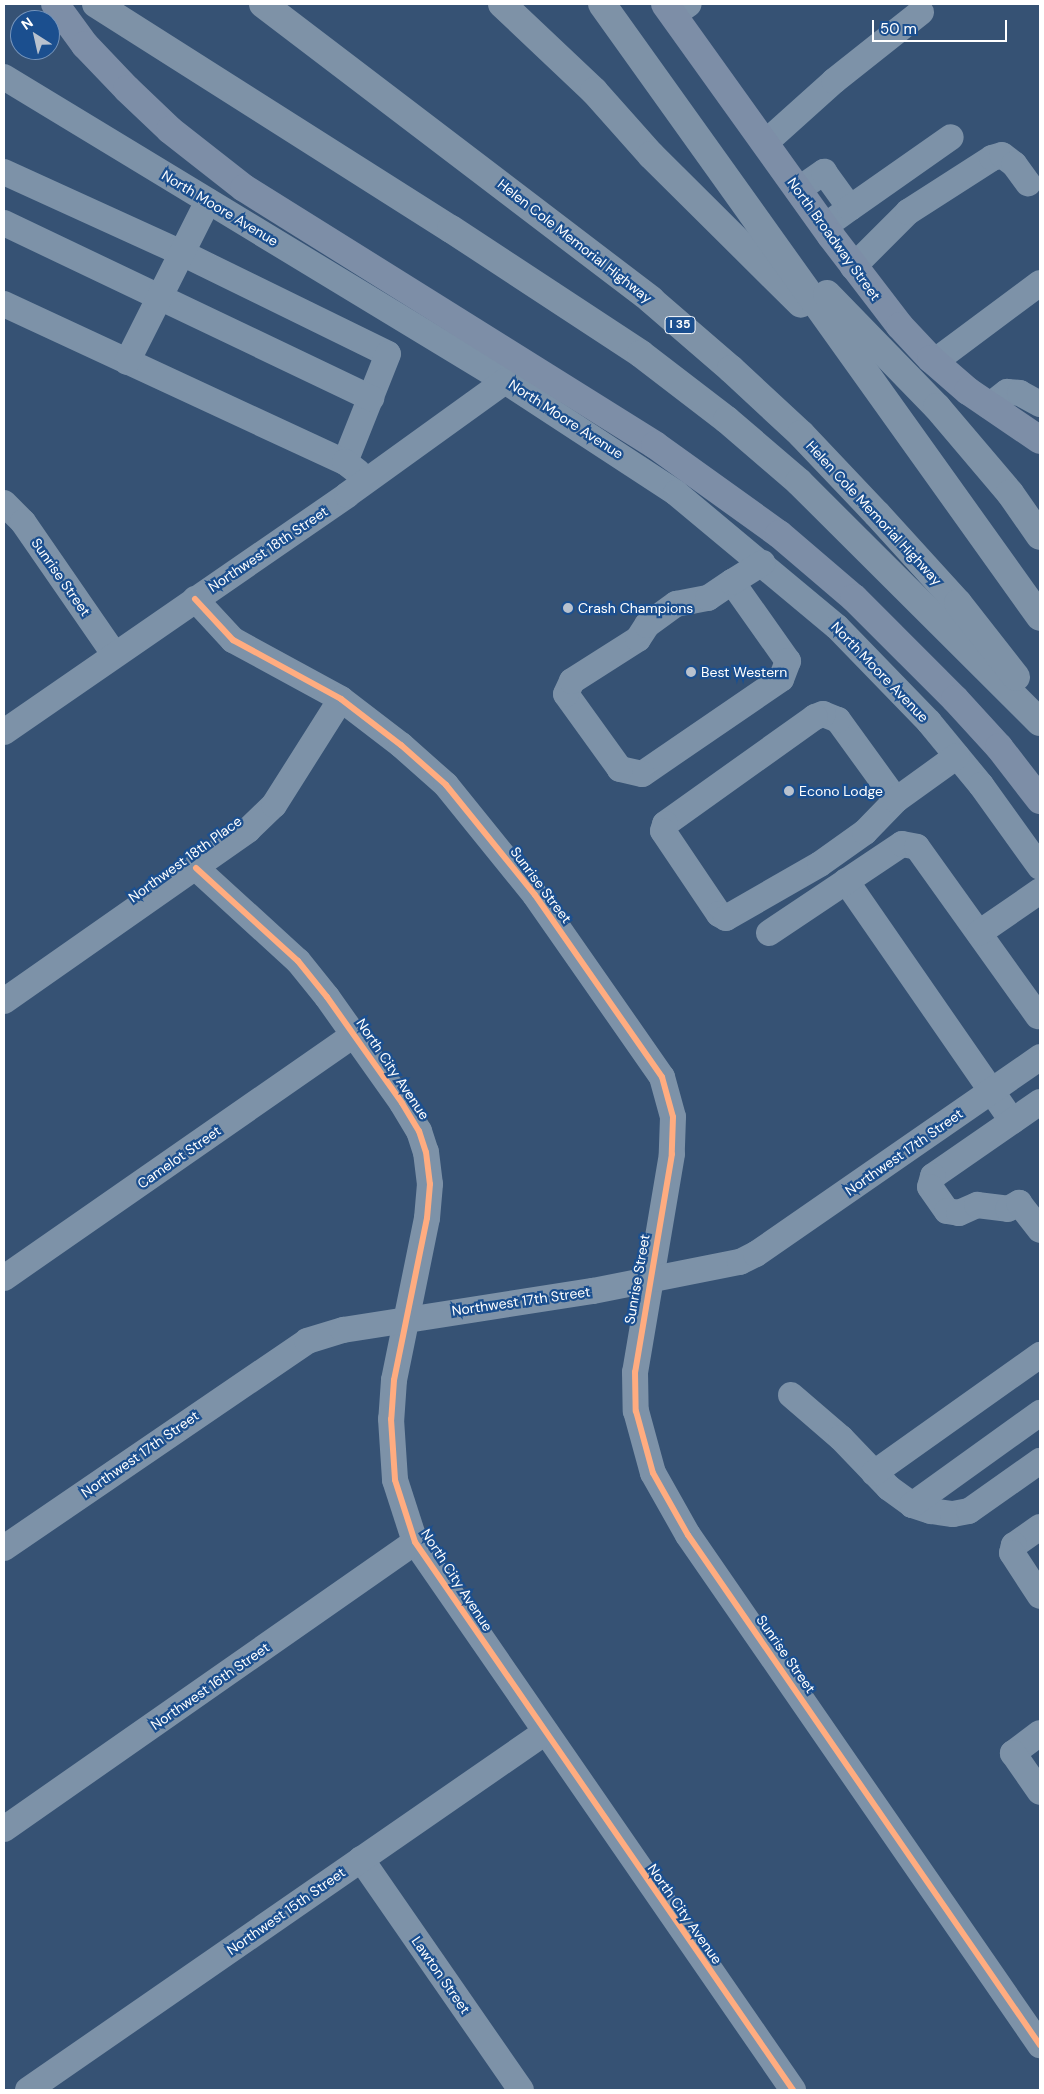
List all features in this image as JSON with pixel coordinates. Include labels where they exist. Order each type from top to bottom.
[{"type":"highway","points":[[96,4],[535,283],[641,354],[727,420],[861,542],[1040,722]]},
{"type":"highway","name":"Helen Cole Memorial Highway","points":[[263,4],[643,294],[731,369],[801,434],[958,603],[1040,709]]},
{"type":"highway","points":[[502,4],[594,91],[651,155],[860,363]]},
{"type":"highway","points":[[602,4],[1040,617]]},
{"type":"highway","points":[[758,223],[937,407],[1010,493],[1040,536]]},
{"type":"main road","points":[[55,4],[85,45],[127,89],[170,130],[244,188],[655,445],[779,534],[854,598],[955,699],[999,747],[1040,800]]},
{"type":"main road","name":"North Broadway Street","points":[[675,7],[765,143],[853,267],[889,313],[934,362],[990,406],[1040,440]]},
{"type":"street","points":[[765,143],[834,80],[922,12]]},
{"type":"street","name":"North Moore Avenue","points":[[4,77],[505,381],[668,487],[763,563],[837,627],[929,722],[957,756],[1040,867]]},
{"type":"street","points":[[824,226],[951,137]]},
{"type":"street","points":[[853,267],[908,212],[992,158],[1002,155],[1014,164],[1028,183]]},
{"type":"street","points":[[4,172],[182,253],[388,354],[345,462]]},
{"type":"street","points":[[798,190],[824,172],[850,208]]},
{"type":"street","points":[[127,362],[208,201]]},
{"type":"street","points":[[4,223],[371,398]]},
{"type":"street","points":[[934,362],[1040,283]]},
{"type":"street","points":[[4,304],[345,462],[368,480]]},
{"type":"street","name":"Northwest 18th Street","points":[[4,732],[114,654],[368,480],[505,381]]},
{"type":"street","points":[[990,406],[1006,392],[1020,393],[1040,404]]},
{"type":"street","name":"Sunrise Street","points":[[4,503],[22,522],[114,654]]},
{"type":"street","points":[[732,582],[788,661],[781,679],[642,774],[620,770],[566,694],[572,681],[638,639],[647,625],[676,604],[708,598],[732,582],[763,563]]},
{"type":"street","name":"Sunrise Street","points":[[195,599],[233,640],[341,699],[401,745],[446,785],[535,895],[662,1077],[671,1100],[674,1133],[635,1372],[636,1411],[652,1473],[688,1535],[1040,2045]]},
{"type":"street","name":"Northwest 18th Place","points":[[4,1001],[248,830],[274,805],[341,699]]},
{"type":"street","points":[[896,800],[838,720],[824,714],[815,717],[665,824],[663,831],[719,914],[726,918],[820,864],[865,832],[896,800],[957,756]]},
{"type":"street","points":[[769,933],[902,844],[917,847],[1038,1016]]},
{"type":"street","name":"North City Avenue","points":[[196,868],[298,961],[354,1035],[419,1131],[426,1152],[430,1184],[427,1218],[394,1380],[392,1454],[402,1507],[416,1542],[544,1733],[793,2090]]},
{"type":"street","points":[[846,881],[1012,1121]]},
{"type":"street","points":[[978,933],[1040,891]]},
{"type":"street","name":"Camelot Street","points":[[4,1278],[354,1035]]},
{"type":"street","name":"Northwest 17th Street","points":[[4,1548],[291,1350],[321,1336],[407,1319],[718,1268],[756,1254],[1040,1057]]},
{"type":"street","points":[[1040,1102],[933,1176],[930,1187],[947,1211],[959,1213],[977,1205],[1008,1209],[1019,1204],[1040,1230]]},
{"type":"street","points":[[874,1473],[1040,1355]]},
{"type":"street","points":[[791,1395],[841,1438],[874,1473],[912,1505],[953,1514],[969,1510],[1040,1461]]},
{"type":"street","points":[[912,1505],[1040,1413]]},
{"type":"street","points":[[1040,1527],[1014,1545],[1012,1553],[1040,1596]]},
{"type":"street","name":"Northwest 16th Street","points":[[4,1829],[416,1542]]},
{"type":"street","name":"Northwest 15th Street","points":[[28,2090],[544,1733]]},
{"type":"street","points":[[1033,1782],[1013,1753],[1037,1736]]},
{"type":"street","name":"Lawton Street","points":[[361,1859],[521,2090]]},
{"type":"cycle path","points":[[195,599],[233,640],[341,699],[401,745],[446,785],[535,895],[662,1077],[673,1117],[672,1154],[635,1372],[636,1411],[653,1473],[688,1535],[1040,2045]]},
{"type":"cycle path","points":[[196,868],[298,961],[327,997],[402,1103],[419,1131],[426,1152],[430,1184],[427,1218],[394,1380],[391,1419],[395,1480],[415,1542],[793,2090]]},
{"type":"place","name":"Crash Champions","points":[[568,608]]},
{"type":"place","name":"Best Western","points":[[691,672]]},
{"type":"place","name":"Econo Lodge","points":[[789,791]]}]
